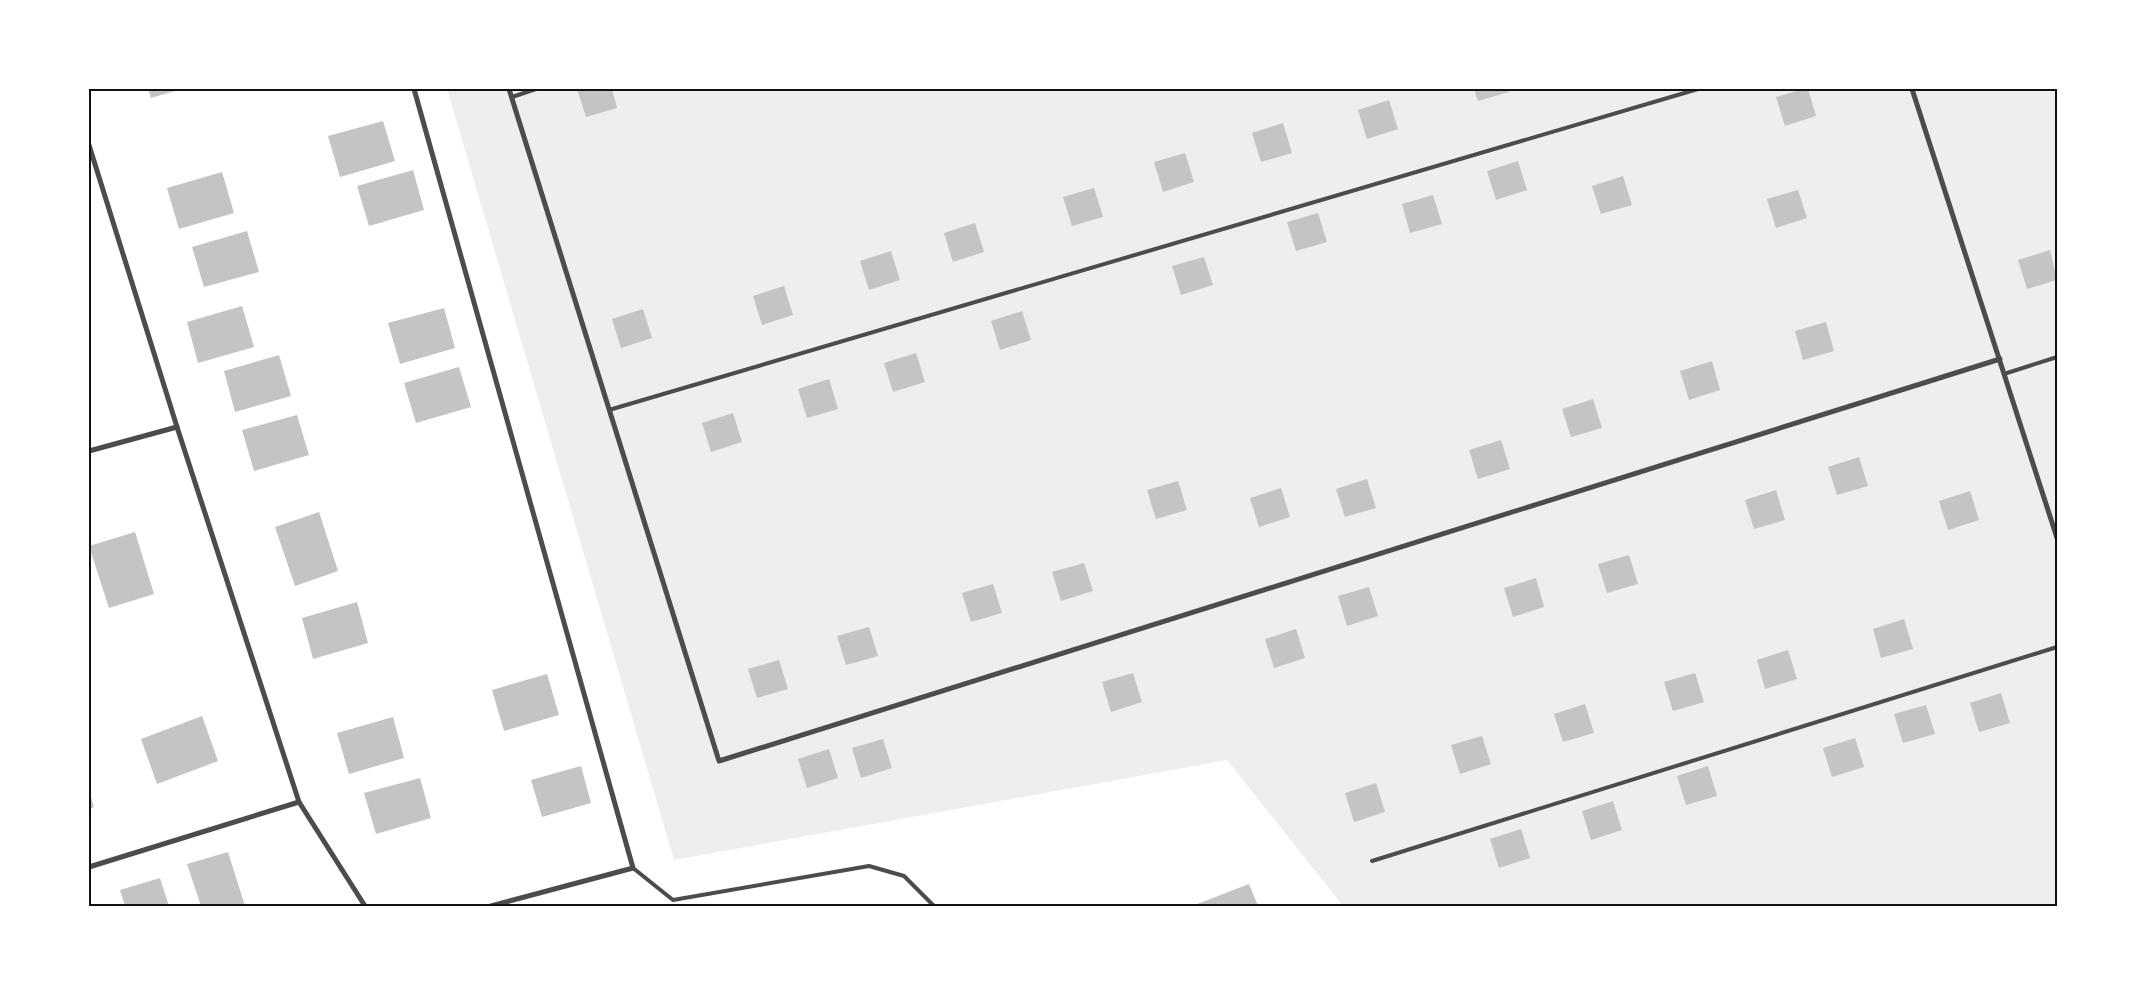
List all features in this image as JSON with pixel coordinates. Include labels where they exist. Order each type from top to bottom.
[{"type":"street","points":[[414,89],[633,868],[490,906]]},
{"type":"street","points":[[509,89],[719,761],[2000,360]]},
{"type":"street","points":[[1912,89],[2057,538]]},
{"type":"street","points":[[89,145],[177,427],[299,802],[365,906]]},
{"type":"street","points":[[89,451],[177,427]]},
{"type":"street","points":[[89,867],[299,802]]},
{"type":"lane","points":[[512,96],[536,89]]},
{"type":"lane","points":[[610,410],[1698,89]]},
{"type":"lane","points":[[2004,374],[2057,357]]},
{"type":"lane","points":[[1372,861],[2057,647]]},
{"type":"lane","points":[[633,868],[673,900],[870,866],[904,876],[934,906]]},
{"type":"shaded area","points":[[447,89],[2057,89],[2057,906],[1343,906],[1227,760],[674,860]]},
{"type":"building","points":[[148,89],[182,89],[151,98]]},
{"type":"building","points":[[577,89],[612,89],[617,108],[586,117]]},
{"type":"building","points":[[1474,89],[1508,89],[1509,92],[1478,101]]},
{"type":"building","points":[[1808,89],[1816,116],[1785,126],[1776,97]]},
{"type":"building","points":[[1389,100],[1398,129],[1367,139],[1358,110]]},
{"type":"building","points":[[383,121],[395,161],[340,177],[328,136]]},
{"type":"building","points":[[1283,123],[1292,153],[1261,162],[1252,133]]},
{"type":"building","points":[[1185,153],[1194,182],[1163,192],[1154,162]]},
{"type":"building","points":[[1518,161],[1527,190],[1496,200],[1487,171]]},
{"type":"building","points":[[413,170],[424,210],[369,226],[357,186]]},
{"type":"building","points":[[222,172],[234,213],[179,229],[167,188]]},
{"type":"building","points":[[1623,176],[1632,205],[1601,214],[1592,186]]},
{"type":"building","points":[[1094,188],[1103,217],[1072,226],[1063,197]]},
{"type":"building","points":[[1798,190],[1807,218],[1776,228],[1767,199]]},
{"type":"building","points":[[1433,195],[1442,224],[1410,233],[1402,204]]},
{"type":"building","points":[[1318,213],[1327,242],[1296,251],[1287,222]]},
{"type":"building","points":[[975,223],[984,252],[953,262],[944,233]]},
{"type":"building","points":[[247,231],[259,272],[204,287],[192,247]]},
{"type":"building","points":[[2050,250],[2057,280],[2027,289],[2018,260]]},
{"type":"building","points":[[891,251],[900,280],[869,290],[860,261]]},
{"type":"building","points":[[1204,257],[1213,285],[1181,295],[1172,266]]},
{"type":"building","points":[[784,286],[793,315],[762,325],[753,296]]},
{"type":"building","points":[[242,306],[254,347],[198,363],[187,322]]},
{"type":"building","points":[[444,308],[455,348],[400,364],[388,323]]},
{"type":"building","points":[[643,309],[652,338],[621,348],[612,319]]},
{"type":"building","points":[[1022,311],[1031,340],[1000,350],[991,321]]},
{"type":"building","points":[[1826,322],[1834,351],[1803,360],[1795,331]]},
{"type":"building","points":[[916,353],[925,382],[893,392],[884,363]]},
{"type":"building","points":[[279,355],[291,396],[235,412],[224,371]]},
{"type":"building","points":[[1712,361],[1720,390],[1689,400],[1680,371]]},
{"type":"building","points":[[459,367],[471,407],[416,423],[404,383]]},
{"type":"building","points":[[829,379],[838,409],[807,418],[798,389]]},
{"type":"building","points":[[1593,399],[1602,428],[1571,437],[1562,409]]},
{"type":"building","points":[[733,413],[742,442],[711,452],[702,423]]},
{"type":"building","points":[[297,415],[309,455],[254,471],[242,430]]},
{"type":"building","points":[[1501,440],[1510,469],[1478,479],[1469,450]]},
{"type":"building","points":[[1859,457],[1868,486],[1837,495],[1828,467]]},
{"type":"building","points":[[1367,479],[1376,508],[1345,517],[1336,489]]},
{"type":"building","points":[[1178,481],[1187,510],[1156,519],[1147,490]]},
{"type":"building","points":[[1281,488],[1290,517],[1259,527],[1250,498]]},
{"type":"building","points":[[1776,490],[1785,520],[1754,529],[1745,500]]},
{"type":"building","points":[[1970,491],[1979,520],[1948,530],[1939,501]]},
{"type":"building","points":[[319,512],[338,571],[295,586],[275,527]]},
{"type":"building","points":[[135,532],[154,594],[109,608],[89,546]]},
{"type":"building","points":[[1629,555],[1638,584],[1607,593],[1598,564]]},
{"type":"building","points":[[1084,563],[1093,591],[1061,601],[1052,572]]},
{"type":"building","points":[[1536,578],[1544,607],[1513,617],[1504,588]]},
{"type":"building","points":[[993,584],[1002,613],[971,622],[962,593]]},
{"type":"building","points":[[1369,587],[1378,616],[1347,626],[1338,596]]},
{"type":"building","points":[[357,602],[368,643],[313,659],[302,618]]},
{"type":"building","points":[[1904,619],[1913,649],[1881,658],[1873,629]]},
{"type":"building","points":[[869,627],[878,656],[846,665],[837,636]]},
{"type":"building","points":[[1296,629],[1305,658],[1274,668],[1265,639]]},
{"type":"building","points":[[1788,650],[1797,679],[1765,689],[1757,660]]},
{"type":"building","points":[[779,660],[788,689],[757,698],[748,669]]},
{"type":"building","points":[[1133,673],[1142,702],[1111,712],[1102,682]]},
{"type":"building","points":[[1695,673],[1704,702],[1673,711],[1664,682]]},
{"type":"building","points":[[547,674],[559,715],[504,731],[492,690]]},
{"type":"building","points":[[2001,693],[2010,723],[1979,732],[1970,703]]},
{"type":"building","points":[[1585,704],[1594,733],[1563,742],[1554,714]]},
{"type":"building","points":[[1926,705],[1935,734],[1903,743],[1894,714]]},
{"type":"building","points":[[202,716],[218,761],[157,784],[141,739]]},
{"type":"building","points":[[393,717],[404,758],[349,774],[337,733]]},
{"type":"building","points":[[1482,736],[1491,764],[1460,774],[1451,745]]},
{"type":"building","points":[[1855,738],[1864,767],[1832,777],[1823,748]]},
{"type":"building","points":[[883,739],[892,768],[861,778],[852,748]]},
{"type":"building","points":[[829,749],[838,778],[807,788],[798,759]]},
{"type":"building","points":[[581,766],[591,803],[542,817],[531,780]]},
{"type":"building","points":[[1708,766],[1717,796],[1686,805],[1677,776]]},
{"type":"building","points":[[420,778],[431,818],[376,834],[364,793]]},
{"type":"building","points":[[1376,783],[1385,812],[1354,822],[1345,793]]},
{"type":"building","points":[[89,791],[94,807],[89,809]]},
{"type":"building","points":[[1613,801],[1622,830],[1591,840],[1582,811]]},
{"type":"building","points":[[1521,829],[1530,858],[1499,868],[1490,839]]},
{"type":"building","points":[[228,852],[245,906],[201,906],[187,864]]},
{"type":"building","points":[[160,878],[169,906],[125,906],[120,890]]},
{"type":"building","points":[[1249,884],[1258,906],[1192,906]]}]
